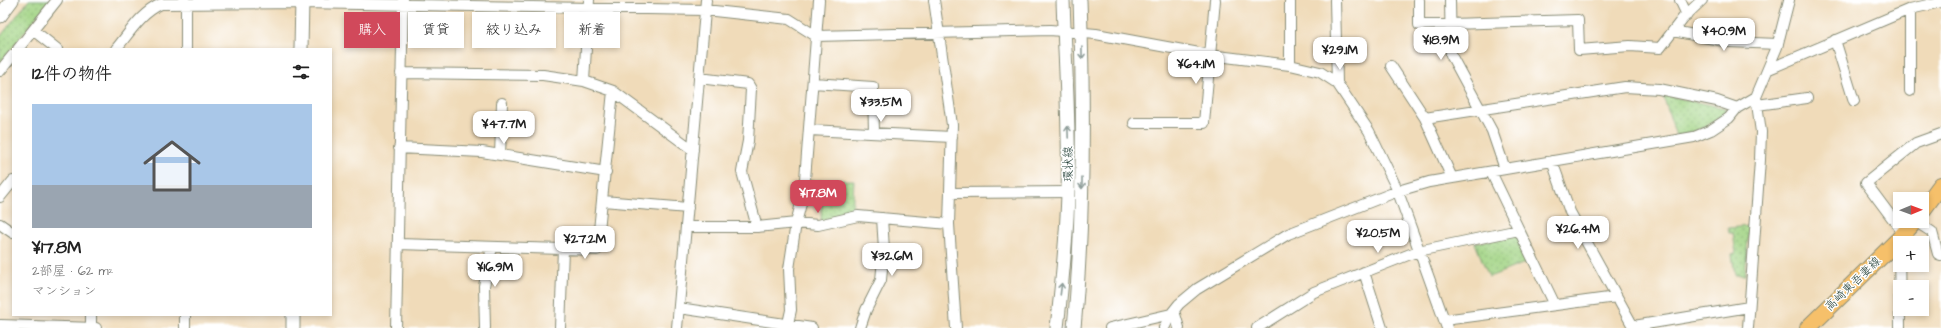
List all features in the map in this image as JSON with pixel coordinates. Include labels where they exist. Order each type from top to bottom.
[{"type":"main road","points":[[1929,201],[1941,185]]},
{"type":"main road","name":"高崎東吾妻線","points":[[1902,236],[1909,228]]},
{"type":"main road","name":"高崎東吾妻線","points":[[1808,328],[1893,245]]},
{"type":"street","points":[[0,16],[12,0]]},
{"type":"street","points":[[19,48],[57,0]]},
{"type":"street","points":[[788,326],[791,310],[789,269],[796,223],[804,192],[819,0]]},
{"type":"street","points":[[934,0],[952,125],[949,224],[956,328]]},
{"type":"street","name":"環状線","points":[[1056,328],[1064,266],[1068,192],[1068,135],[1063,0]]},
{"type":"street","name":"環状線","points":[[1074,328],[1080,264],[1082,190],[1080,0]]},
{"type":"street","points":[[1134,124],[1204,123],[1216,0]]},
{"type":"street","points":[[1335,0],[1337,83]]},
{"type":"street","points":[[1419,0],[1419,25],[1578,20],[1579,50],[1630,46],[1660,48],[1673,30],[1702,0]]},
{"type":"street","points":[[1450,0],[1449,24],[1451,55],[1492,131],[1505,170]]},
{"type":"street","points":[[1680,0],[1687,14]]},
{"type":"street","points":[[1748,328],[1761,132],[1756,101],[1778,44],[1789,0]]},
{"type":"street","points":[[185,2],[186,48]]},
{"type":"street","points":[[117,48],[141,17],[152,8],[161,4],[185,2],[705,5],[789,19],[816,36],[939,32],[1081,32],[1210,55],[1290,65],[1320,72],[1337,83],[1369,131],[1398,191],[1445,324],[1616,297]]},
{"type":"street","points":[[301,48],[302,2]]},
{"type":"street","points":[[1290,2],[1290,65]]},
{"type":"street","points":[[1769,68],[1910,9],[1941,2]]},
{"type":"street","points":[[396,328],[403,3]]},
{"type":"street","points":[[584,81],[588,4]]},
{"type":"street","points":[[677,328],[705,5]]},
{"type":"street","points":[[1910,9],[1910,91]]},
{"type":"street","points":[[33,30],[56,48]]},
{"type":"street","points":[[1673,30],[1728,42],[1778,44]]},
{"type":"street","points":[[1835,40],[1854,101]]},
{"type":"street","points":[[0,71],[12,56]]},
{"type":"street","points":[[1391,66],[1425,118],[1452,178]]},
{"type":"street","points":[[401,73],[543,75],[584,81],[613,91],[693,150]]},
{"type":"street","points":[[699,78],[748,84],[751,89],[748,141],[742,172],[757,227]]},
{"type":"street","points":[[813,83],[873,87],[874,133]]},
{"type":"street","points":[[1425,118],[1626,86],[1659,89],[1717,101],[1737,108]]},
{"type":"street","points":[[398,244],[597,250],[613,91]]},
{"type":"street","points":[[1164,328],[1172,312],[1197,289],[1288,234],[1398,191],[1429,182],[1694,137],[1711,130],[1729,118],[1737,108],[1756,101],[1807,98]]},
{"type":"street","points":[[500,155],[502,102]]},
{"type":"street","points":[[810,130],[952,137]]},
{"type":"street","points":[[1902,236],[1866,183],[1916,143],[1941,134]]},
{"type":"street","points":[[400,148],[482,152],[606,172]]},
{"type":"street","points":[[1552,161],[1570,212],[1634,327],[1749,308]]},
{"type":"street","points":[[1491,172],[1555,306]]},
{"type":"street","points":[[0,197],[12,182]]},
{"type":"street","points":[[950,193],[1068,192]]},
{"type":"street","points":[[603,201],[688,208]]},
{"type":"street","points":[[686,227],[757,227],[796,223],[818,225],[858,216],[949,224]]},
{"type":"street","points":[[860,328],[866,310],[881,280],[884,249],[882,218]]},
{"type":"street","points":[[0,224],[12,232]]},
{"type":"street","points":[[1926,228],[1932,232],[1938,254],[1941,255]]},
{"type":"street","points":[[1257,328],[1314,292],[1418,251],[1519,230]]},
{"type":"street","points":[[484,328],[484,286],[492,247]]},
{"type":"street","points":[[560,328],[564,249]]},
{"type":"street","points":[[1364,272],[1382,328]]},
{"type":"street","points":[[1900,328],[1901,272]]},
{"type":"street","points":[[679,308],[788,326],[812,328]]},
{"type":"street","points":[[1110,328],[1172,312]]},
{"type":"street","points":[[1172,312],[1179,328]]},
{"type":"street","points":[[91,316],[91,328]]},
{"type":"street","points":[[185,316],[185,328]]},
{"type":"street","points":[[293,316],[293,328]]},
{"type":"street","points":[[0,325],[96,328]]},
{"type":"green space","points":[[29,0],[50,0],[0,63],[0,37]]},
{"type":"green space","points":[[1663,95],[1725,108],[1726,113],[1702,128],[1690,133],[1676,136]]},
{"type":"green space","points":[[854,180],[852,214],[821,222],[822,191],[809,190],[809,181]]},
{"type":"green space","points":[[1749,226],[1745,275],[1735,275],[1732,254],[1736,253],[1733,233],[1729,233],[1728,228]]},
{"type":"green space","points":[[1514,235],[1519,236],[1530,261],[1489,277],[1475,243]]}]
